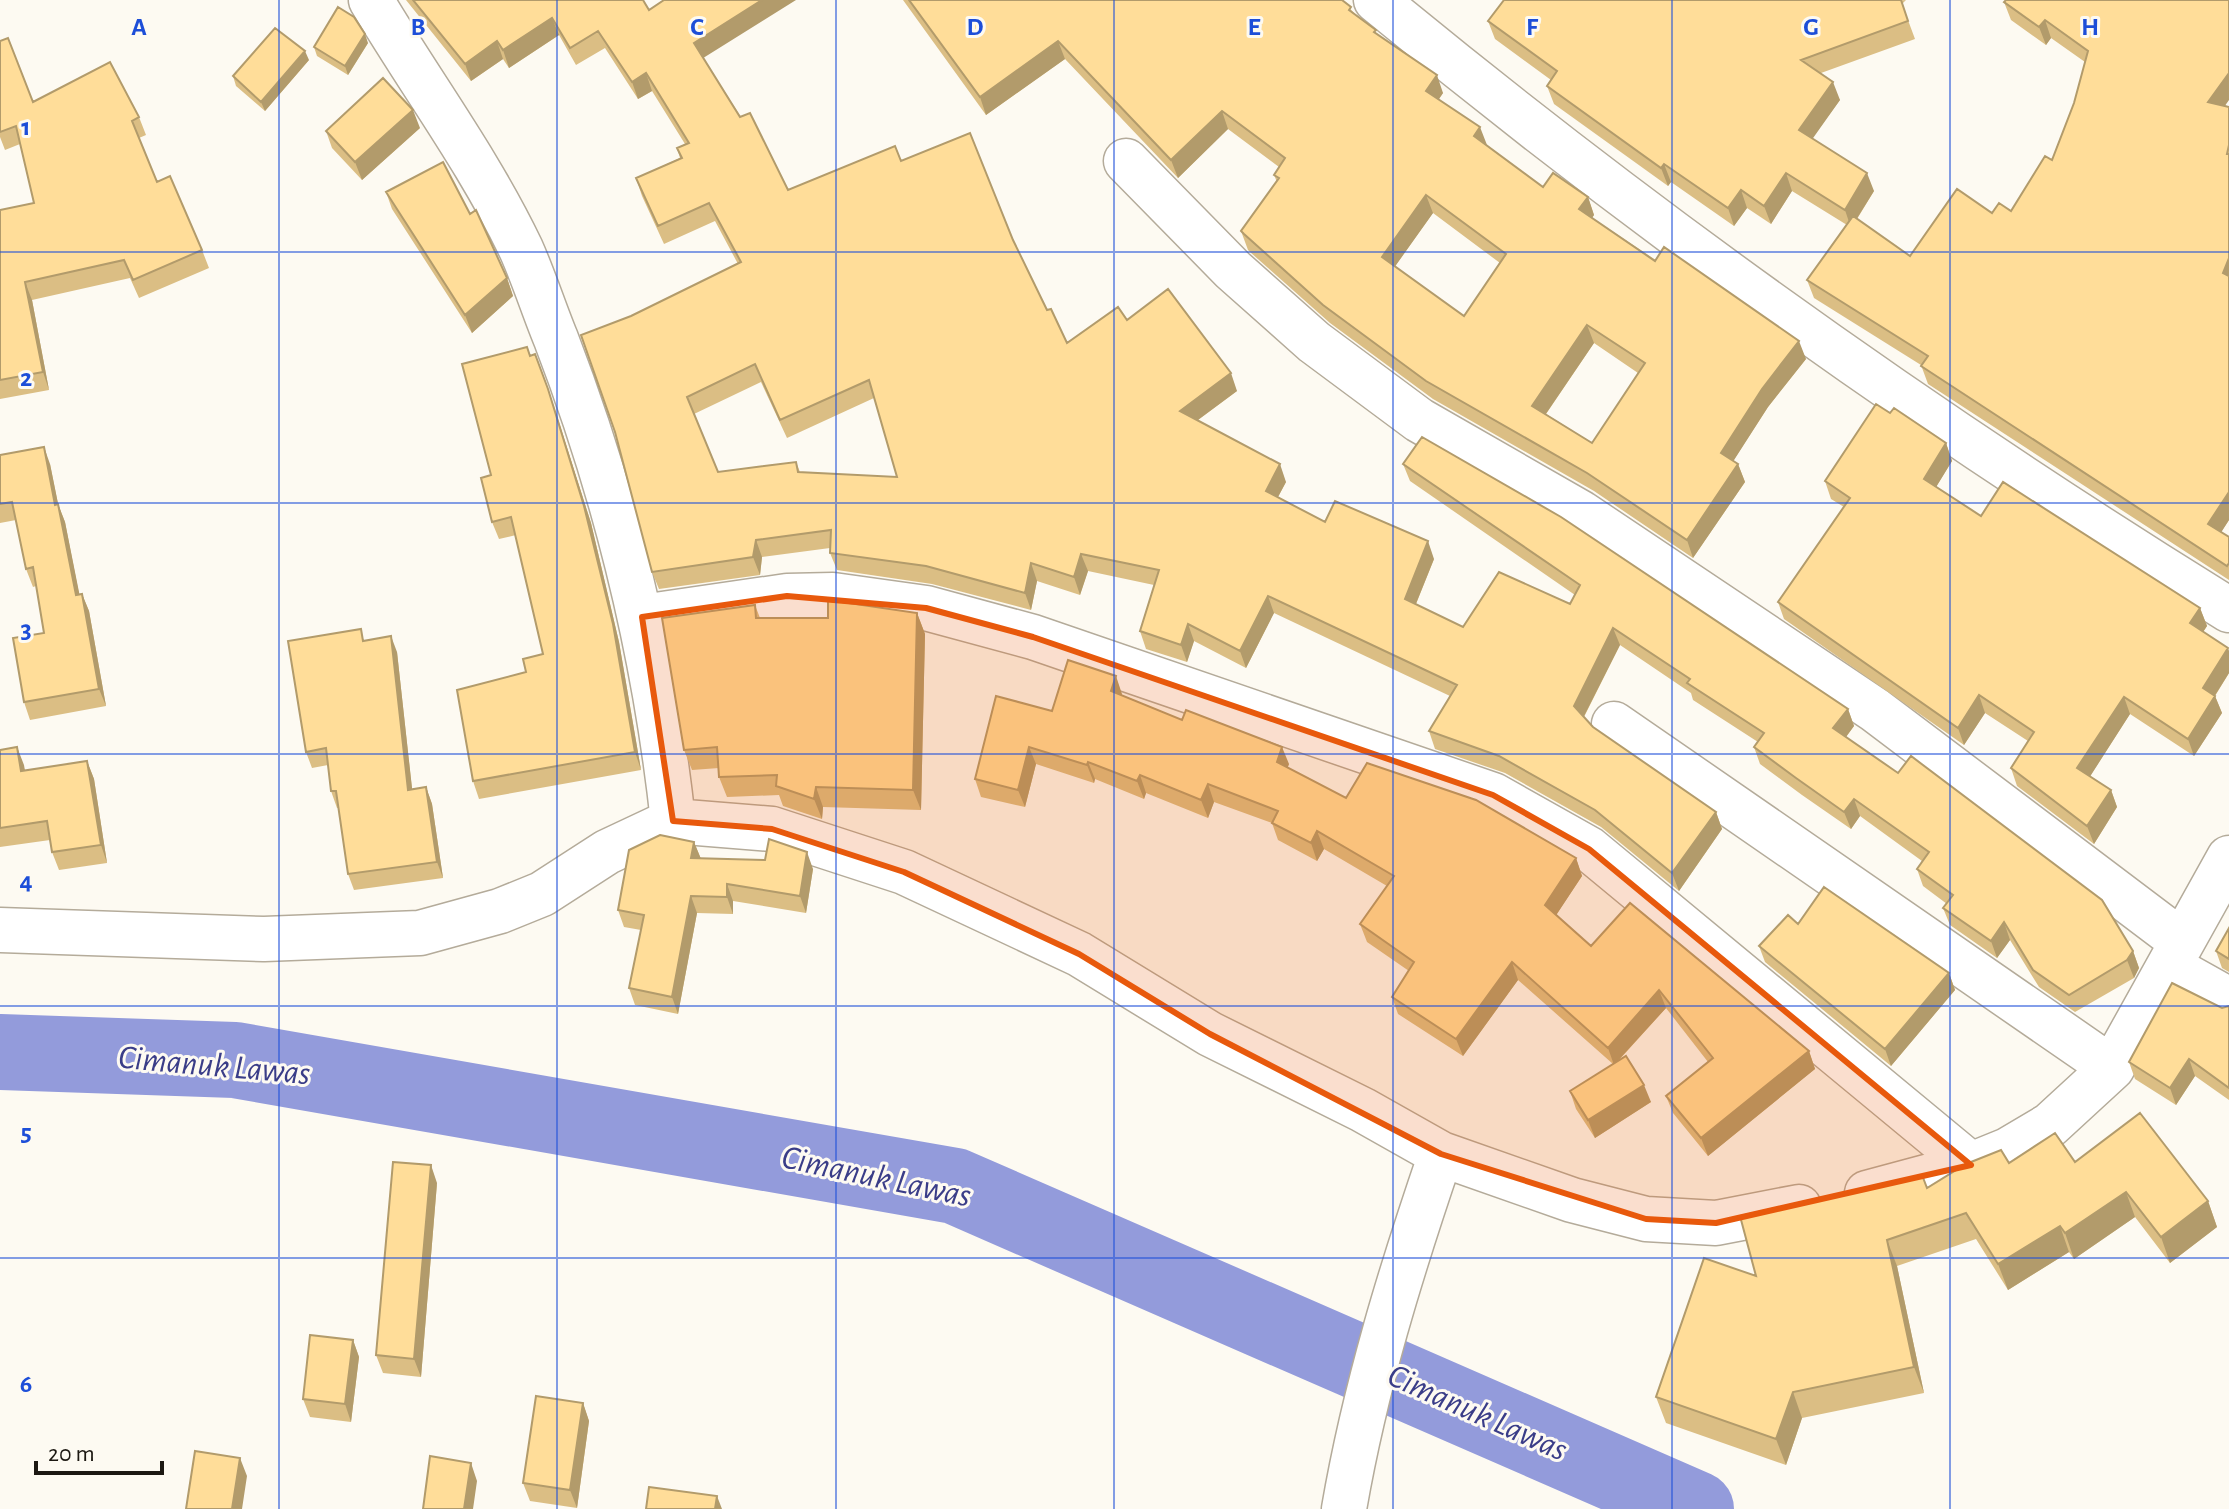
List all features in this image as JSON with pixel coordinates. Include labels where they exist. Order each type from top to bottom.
[{"type":"street","points":[[371,0],[408,62],[469,150],[521,250],[586,416],[642,617],[661,717],[673,821]]},
{"type":"street","points":[[1376,0],[1599,175],[1834,350],[2061,506],[2229,610]]},
{"type":"street","points":[[1126,161],[1233,270],[1314,342],[1419,420],[1581,513],[1875,710],[2229,1000]]},
{"type":"street","points":[[642,617],[787,596],[833,595],[926,608],[1033,637],[1493,795],[1589,849],[1971,1165]]},
{"type":"street","points":[[1614,724],[2112,1068]]},
{"type":"street","points":[[0,930],[264,939],[420,933],[520,904],[542,894],[607,852],[673,821],[772,829],[904,872],[1079,954],[1210,1034],[1363,1110],[1441,1154],[1572,1200],[1646,1219],[1716,1223],[1857,1195],[1971,1165],[2008,1150],[2050,1125],[2112,1068],[2229,858]]},
{"type":"street","points":[[1344,1509],[1357,1435],[1392,1297],[1441,1154]]},
{"type":"highlighted area","points":[[787,596],[926,608],[1033,637],[1493,795],[1589,849],[1971,1165],[1716,1223],[1646,1219],[1441,1154],[1210,1034],[1079,954],[904,872],[772,829],[673,821],[642,617]]},
{"type":"building","points":[[413,0],[643,0],[649,10],[664,0],[762,0],[694,43],[740,117],[750,113],[788,190],[895,146],[901,161],[970,133],[1013,240],[1067,343],[1118,307],[1127,320],[1168,289],[1231,373],[1180,411],[1280,464],[1266,491],[1325,522],[1335,501],[1428,541],[1405,599],[1463,627],[1499,572],[1570,604],[1580,585],[1403,464],[1422,437],[1561,517],[1848,709],[1833,728],[1898,773],[1911,756],[2102,900],[2133,951],[2127,960],[2069,995],[2033,970],[2004,922],[1991,941],[1943,908],[1953,895],[1917,869],[1929,852],[1854,799],[1844,812],[1796,778],[1754,747],[1764,733],[1687,683],[1690,679],[1613,628],[1574,706],[1593,727],[1716,812],[1672,873],[1595,810],[1499,756],[1429,731],[1457,685],[1268,596],[1240,651],[1188,624],[1181,645],[1140,631],[1159,570],[1081,554],[1074,577],[1031,563],[1025,593],[926,566],[830,553],[831,530],[756,540],[753,557],[652,572],[615,432],[581,335],[631,316],[741,262],[709,203],[658,226],[636,178],[682,158],[677,148],[689,143],[646,73],[632,82],[598,31],[570,48],[552,18],[503,50],[497,41],[465,64]],"holes":[[[755,364],[780,420],[869,380],[897,477],[798,472],[796,462],[718,472],[687,397]]]},
{"type":"building","points":[[909,0],[1342,0],[1351,7],[1349,10],[1376,30],[1374,32],[1437,75],[1426,91],[1480,127],[1474,136],[1543,187],[1553,173],[1588,197],[1579,209],[1655,261],[1664,247],[1799,341],[1762,389],[1721,453],[1738,464],[1687,540],[1587,473],[1426,381],[1323,305],[1244,234],[1241,231],[1279,178],[1274,175],[1285,158],[1222,111],[1171,160],[1058,41],[980,97]],"holes":[[[1426,195],[1506,254],[1464,316],[1382,257]],[[1587,325],[1645,363],[1592,443],[1532,406]]]},
{"type":"building","points":[[1504,0],[1901,0],[1908,21],[1801,60],[1833,82],[1799,130],[1867,173],[1845,210],[1786,173],[1764,206],[1741,190],[1728,208],[1664,164],[1661,168],[1547,86],[1557,71],[1488,21]]},
{"type":"building","points":[[2229,0],[2229,73],[2208,102],[2229,107],[2229,258],[2223,273],[2229,276],[2229,492],[2208,524],[2229,537],[2227,566],[1921,366],[1928,356],[1807,280],[1853,216],[1910,256],[1957,189],[1992,213],[1999,203],[2011,211],[2045,156],[2052,160],[2074,103],[2088,51],[2045,20],[2039,27],[2004,2]]},
{"type":"building","points":[[338,7],[354,17],[365,34],[345,66],[314,47]]},
{"type":"building","points":[[275,28],[305,51],[261,102],[233,76]]},
{"type":"building","points":[[8,38],[33,102],[110,62],[139,117],[132,121],[157,182],[170,176],[202,250],[133,280],[124,260],[25,282],[43,372],[0,380],[0,210],[34,203],[16,126],[0,132],[0,41]]},
{"type":"building","points":[[383,78],[413,110],[355,162],[326,131]]},
{"type":"building","points":[[443,162],[470,214],[476,210],[507,278],[465,315],[386,192]]},
{"type":"building","points":[[527,347],[530,356],[535,354],[548,389],[584,506],[613,624],[635,752],[473,781],[457,690],[526,672],[523,659],[543,654],[511,517],[492,522],[481,478],[491,475],[462,364]]},
{"type":"building","points":[[1876,404],[1890,413],[1894,408],[1946,443],[1924,479],[1981,516],[2003,482],[2200,608],[2190,623],[2228,648],[2203,688],[2215,696],[2188,739],[2124,697],[2077,768],[2111,790],[2087,826],[2011,768],[2034,732],[1979,695],[1958,728],[1778,602],[1850,498],[1825,481]]},
{"type":"building","points":[[44,447],[76,595],[82,594],[99,689],[24,702],[13,638],[44,633],[33,567],[26,569],[12,502],[0,504],[0,455]]},
{"type":"building","points":[[828,600],[917,613],[913,790],[816,787],[814,799],[776,786],[777,775],[719,777],[717,747],[684,750],[662,618],[755,605],[756,618],[828,618]]},
{"type":"building","points":[[361,629],[363,641],[391,636],[408,790],[426,787],[437,862],[348,874],[336,791],[331,791],[326,748],[306,752],[288,641]]},
{"type":"building","points":[[1068,660],[1116,676],[1111,691],[1182,720],[1186,710],[1282,747],[1277,762],[1346,798],[1367,763],[1476,800],[1576,858],[1545,905],[1591,946],[1630,903],[1809,1051],[1701,1138],[1666,1096],[1713,1058],[1659,990],[1608,1048],[1512,962],[1456,1039],[1392,997],[1414,962],[1360,924],[1394,876],[1317,831],[1311,843],[1272,823],[1278,811],[1208,784],[1201,800],[1140,775],[1137,781],[1088,762],[1087,765],[1029,747],[1018,790],[975,779],[996,696],[1052,711]]},
{"type":"building","points":[[17,747],[21,771],[87,761],[101,845],[52,852],[47,821],[0,828],[0,750]]},
{"type":"building","points":[[660,835],[694,842],[691,858],[765,860],[769,839],[807,852],[800,896],[727,884],[727,897],[691,896],[672,997],[629,988],[644,915],[618,910],[629,850]]},
{"type":"building","points":[[1824,887],[1949,973],[1885,1049],[1759,946],[1788,915],[1798,924]]},
{"type":"building","points":[[2229,928],[2229,959],[2216,951]]},
{"type":"building","points":[[2172,983],[2222,1008],[2229,1006],[2229,1088],[2189,1059],[2170,1088],[2129,1062]]},
{"type":"building","points":[[1626,1056],[1644,1085],[1588,1120],[1570,1091]]},
{"type":"building","points":[[2140,1113],[2208,1201],[2161,1237],[2126,1192],[2065,1233],[2060,1226],[1998,1264],[1966,1213],[1887,1240],[1914,1367],[1793,1392],[1776,1439],[1656,1397],[1704,1258],[1756,1276],[1740,1216],[1922,1175],[1927,1188],[1966,1164],[2001,1150],[2009,1163],[2055,1133],[2075,1162]]},
{"type":"building","points":[[393,1162],[431,1165],[414,1359],[376,1355]]},
{"type":"building","points":[[310,1335],[353,1340],[345,1404],[303,1399]]},
{"type":"building","points":[[536,1396],[583,1403],[570,1490],[523,1483]]},
{"type":"building","points":[[195,1451],[240,1458],[232,1509],[186,1509]]},
{"type":"building","points":[[430,1456],[471,1463],[464,1509],[423,1509]]},
{"type":"building","points":[[649,1487],[717,1496],[715,1509],[646,1509]]},
{"type":"waterway","name":"Cimanuk Lawas","points":[[0,1052],[235,1060],[955,1186],[1696,1509]]}]
